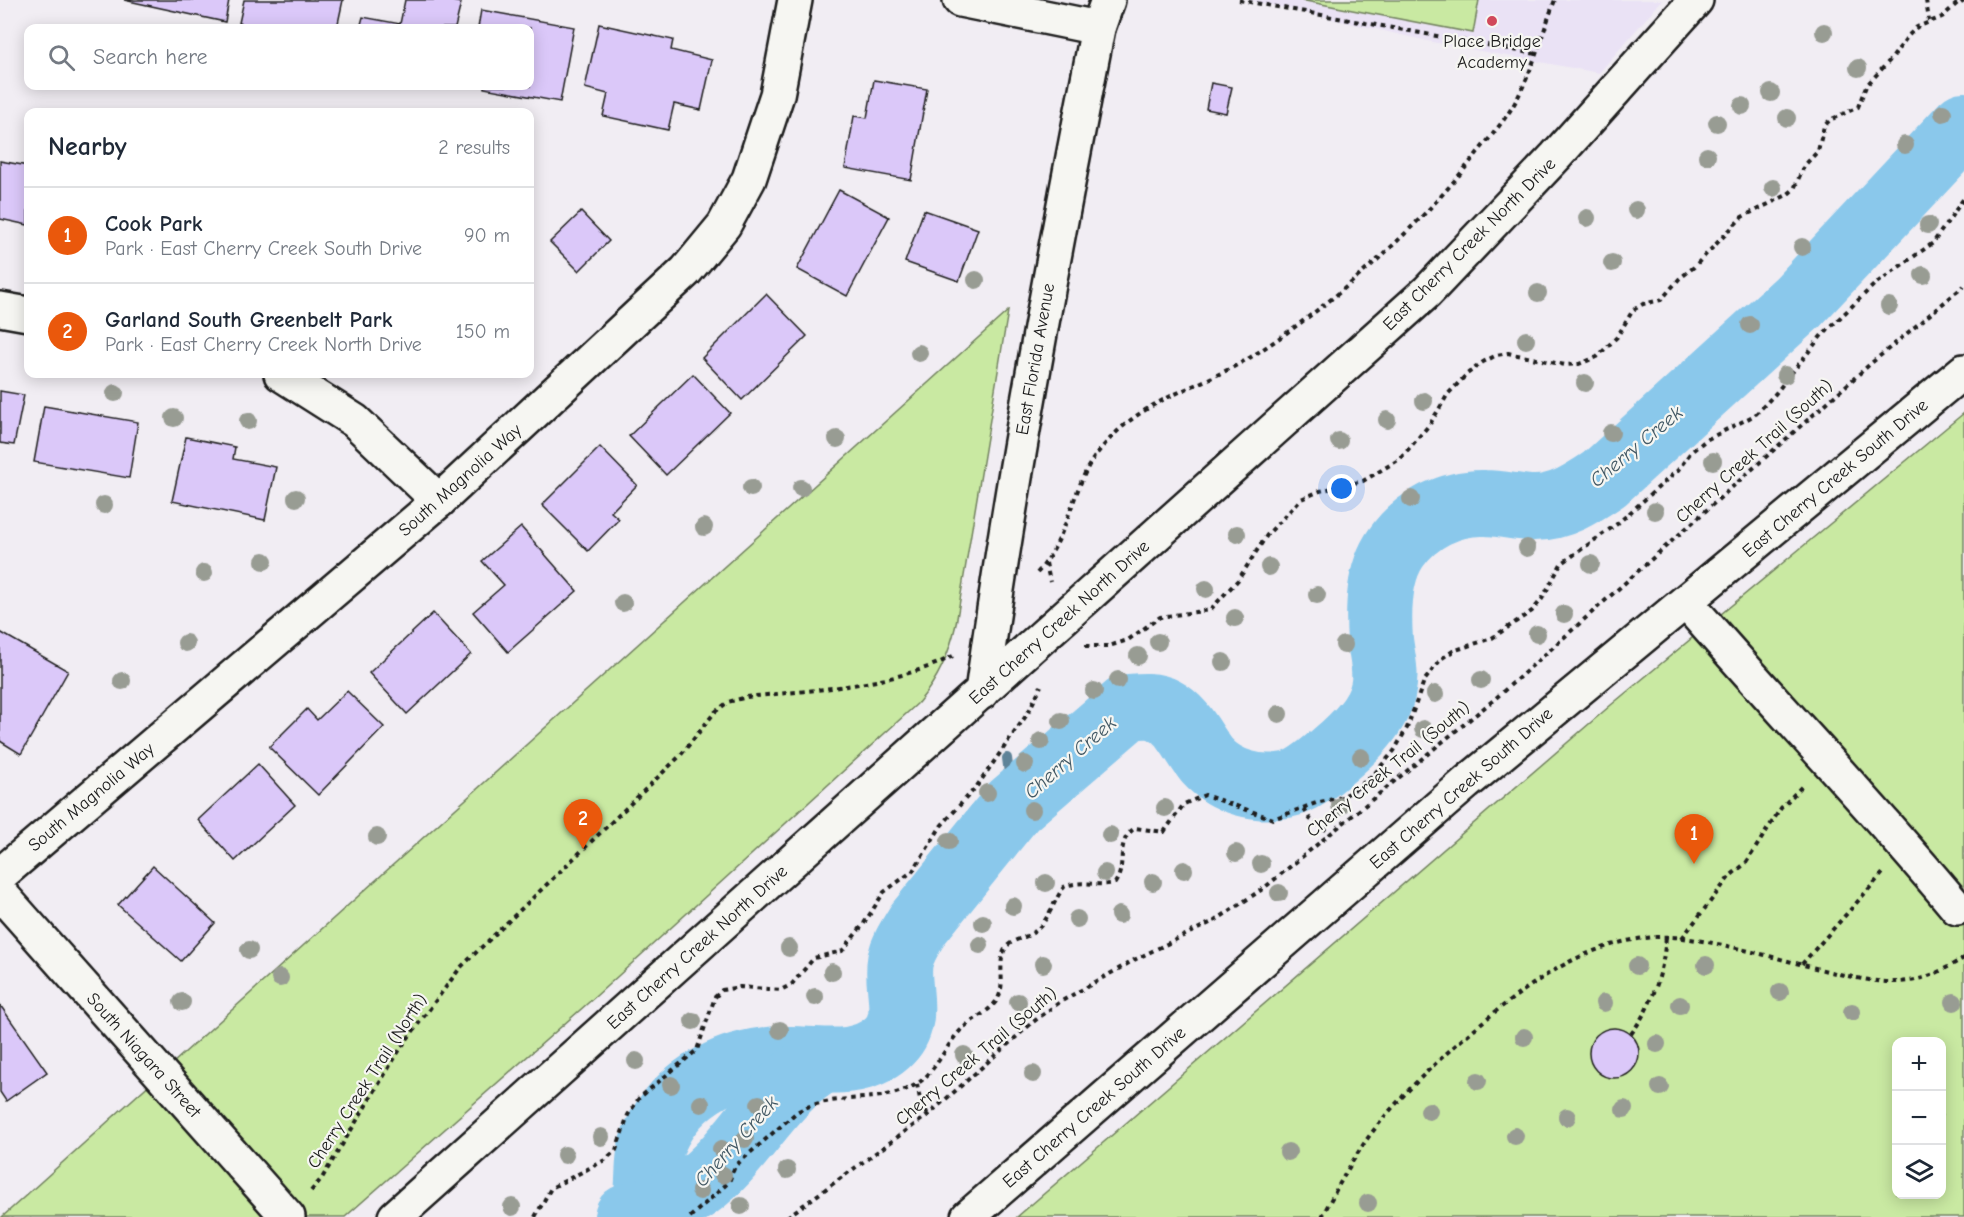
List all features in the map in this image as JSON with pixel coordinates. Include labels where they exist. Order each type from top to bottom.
[{"type":"street","name":"South Magnolia Way","points":[[0,875],[439,501],[686,272],[724,225],[749,179],[777,95],[795,0]]},
{"type":"street","points":[[960,0],[1103,14]]},
{"type":"street","name":"East Cherry Creek North Drive","points":[[395,1217],[1427,292],[1556,156],[1696,0]]},
{"type":"street","name":"East Florida Avenue","points":[[982,692],[1025,416],[1103,14]]},
{"type":"street","points":[[0,309],[24,313]]},
{"type":"street","name":"East Cherry Creek South Drive","points":[[968,1217],[1475,776],[1964,371]]},
{"type":"street","points":[[287,378],[355,421],[439,501]]},
{"type":"street","points":[[1686,602],[1823,757],[1908,848],[1957,908]]},
{"type":"street","name":"South Niagara Street","points":[[0,893],[298,1205]]},
{"type":"path","points":[[1239,0],[1536,54]]},
{"type":"path","points":[[1030,579],[1046,563],[1089,466],[1102,447],[1121,428],[1145,411],[1227,372],[1320,308],[1402,235],[1453,184],[1494,134],[1520,94],[1555,0]]},
{"type":"path","points":[[1926,0],[1929,21]]},
{"type":"path","points":[[1081,646],[1109,646],[1128,640],[1160,617],[1210,610],[1238,580],[1268,535],[1301,499],[1320,491],[1362,481],[1400,459],[1430,424],[1448,394],[1467,374],[1483,362],[1497,355],[1508,353],[1565,365],[1579,364],[1597,357],[1617,337],[1633,310],[1643,304],[1661,300],[1678,279],[1694,267],[1742,218],[1787,195],[1794,189],[1804,166],[1818,151],[1824,126],[1830,120],[1858,106],[1866,86],[1917,27],[1947,14],[1961,0],[1964,4]]},
{"type":"path","points":[[690,1217],[729,1182],[735,1166],[784,1121],[802,1108],[843,1099],[879,1097],[917,1084],[960,1031],[995,1004],[1001,987],[1005,951],[1011,942],[1033,933],[1043,924],[1064,887],[1082,882],[1115,883],[1120,876],[1122,844],[1127,834],[1135,828],[1164,832],[1184,804],[1205,795],[1273,819],[1294,810],[1342,797],[1376,773],[1394,751],[1407,728],[1424,681],[1441,659],[1453,651],[1492,638],[1532,611],[1542,599],[1562,564],[1617,524],[1678,470],[1698,446],[1755,415],[1775,394],[1822,335],[1875,284],[1933,243],[1945,229],[1964,198]]},
{"type":"path","name":"Cherry Creek Trail (South)","points":[[787,1217],[928,1115],[1026,1028],[1060,1002],[1136,959],[1216,920],[1264,888],[1496,698],[1869,365],[1964,286]]},
{"type":"path","name":"Cherry Creek Trail (North)","points":[[298,1205],[322,1178],[416,1027],[460,968],[680,756],[715,712],[728,702],[747,697],[879,680],[929,666],[952,656],[992,620]]},
{"type":"path","points":[[535,1217],[551,1188],[605,1160],[616,1150],[628,1115],[639,1098],[697,1050],[715,997],[722,990],[740,987],[781,990],[792,984],[814,958],[842,951],[863,926],[884,892],[913,871],[941,826],[977,786],[1028,713],[1039,693],[1043,678]]},
{"type":"path","points":[[1682,938],[1730,876],[1746,863],[1781,808],[1801,788],[1823,757]]},
{"type":"path","points":[[1304,809],[1311,819],[1331,833]]},
{"type":"path","points":[[1802,964],[1875,880],[1908,848]]},
{"type":"path","points":[[1631,1034],[1651,1004],[1657,988],[1666,936]]},
{"type":"path","points":[[1322,1217],[1337,1186],[1366,1141],[1402,1098],[1487,1021],[1532,986],[1573,961],[1637,939],[1666,936],[1875,981],[1898,982],[1918,979],[1964,958]]},
{"type":"path","points":[[917,1084],[920,1099],[928,1115]]},
{"type":"shaded area","name":"Place Bridge Academy","points":[[1249,0],[1662,0],[1599,73],[1432,42]]},
{"type":"green space","points":[[1300,0],[1479,0],[1473,33]]},
{"type":"green space","points":[[1008,311],[956,624],[950,646],[937,676],[918,703],[596,996],[345,1217],[2,1217]]},
{"type":"green space","points":[[1964,413],[1964,1217],[1017,1217],[1611,705]]},
{"type":"building","points":[[124,0],[229,0],[225,22]]},
{"type":"building","points":[[244,0],[343,0],[338,24],[239,23]]},
{"type":"building","points":[[405,0],[447,0],[461,3],[456,24],[400,24]]},
{"type":"building","points":[[481,10],[574,27],[560,102],[495,90],[534,90],[534,24],[479,24]]},
{"type":"building","points":[[363,17],[400,24],[361,24]]},
{"type":"building","points":[[599,24],[673,40],[671,50],[712,60],[701,110],[674,104],[668,130],[603,116],[608,94],[585,88]]},
{"type":"building","points":[[874,80],[927,89],[911,180],[845,168],[854,116],[867,118]]},
{"type":"building","points":[[1211,83],[1232,87],[1226,113],[1206,109]]},
{"type":"building","points":[[0,161],[24,165],[24,224],[0,219]]},
{"type":"building","points":[[839,190],[889,217],[847,296],[797,269]]},
{"type":"building","points":[[924,210],[978,229],[959,281],[905,262]]},
{"type":"building","points":[[581,212],[609,241],[579,271],[550,242]]},
{"type":"building","points":[[766,294],[807,336],[742,400],[702,358]]},
{"type":"building","points":[[693,374],[730,413],[666,475],[629,436]]},
{"type":"building","points":[[0,391],[24,395],[14,445],[0,443]]},
{"type":"building","points":[[44,406],[138,422],[129,478],[34,462]]},
{"type":"building","points":[[186,437],[235,447],[233,459],[276,467],[265,520],[172,501]]},
{"type":"building","points":[[600,447],[637,485],[611,512],[619,519],[588,551],[542,505]]},
{"type":"building","points":[[521,527],[577,591],[508,652],[473,612],[504,585],[482,561]]},
{"type":"building","points":[[433,613],[471,654],[407,714],[369,673]]},
{"type":"building","points":[[0,632],[68,671],[21,754],[0,741]]},
{"type":"building","points":[[347,691],[384,727],[318,795],[269,747],[307,709],[317,720]]},
{"type":"building","points":[[258,764],[295,805],[235,861],[198,820]]},
{"type":"building","points":[[153,866],[215,923],[181,961],[118,905]]},
{"type":"building","points":[[0,1005],[47,1072],[6,1101],[0,1092]]},
{"type":"building","points":[[1609,1028],[1619,1028],[1632,1035],[1639,1048],[1639,1058],[1632,1071],[1619,1078],[1609,1078],[1600,1074],[1593,1067],[1589,1058],[1589,1048],[1593,1039],[1600,1032]]},
{"type":"waterway","name":"Cherry Creek","points":[[644,1210],[651,1147],[654,1139],[664,1120],[693,1089],[729,1069],[749,1063],[791,1059],[829,1061],[853,1059],[876,1051],[887,1043],[895,1034],[901,1014],[900,961],[905,946],[918,924],[1013,806],[1128,707],[1146,706],[1164,710],[1178,720],[1215,769],[1243,783],[1265,786],[1286,785],[1306,777],[1324,763],[1350,741],[1371,717],[1380,699],[1384,677],[1379,629],[1382,581],[1390,558],[1413,529],[1435,514],[1472,503],[1528,508],[1562,503],[1604,479],[1798,302],[1964,125]]},
{"type":"waterway","points":[[1007,758],[1013,806]]},
{"type":"waterway","name":"Cherry Creek","points":[[627,1217],[670,1202],[695,1188],[728,1158],[786,1089],[822,1061]]},
{"type":"place","name":"Place Bridge Academy","points":[[1492,21]]},
{"type":"place","name":"Garland South Greenbelt Park","points":[[583,849]]},
{"type":"place","name":"Cook Park","points":[[1694,864]]}]
